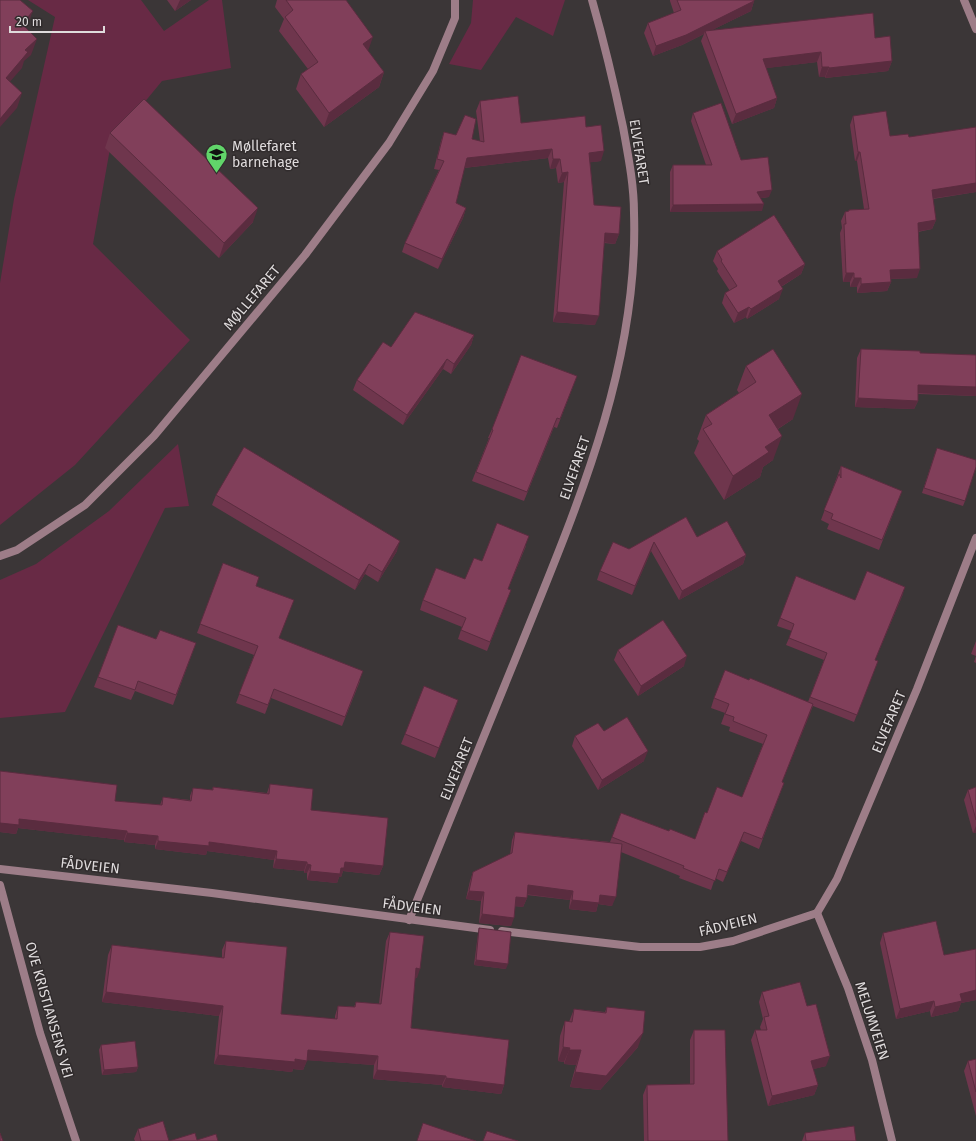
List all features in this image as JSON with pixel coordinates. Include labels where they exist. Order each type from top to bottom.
[{"type":"street","name":"MØLLEFARET","points":[[0,556],[17,550],[85,505],[154,436],[292,270],[389,142],[433,71],[455,18],[455,0]]},
{"type":"street","name":"ELVEFARET","points":[[409,920],[563,541],[596,448],[617,372],[628,306],[633,259],[634,213],[630,162],[619,107],[592,0]]},
{"type":"street","points":[[964,0],[976,28]]},
{"type":"street","name":"ELVEFARET","points":[[817,913],[837,879],[917,689],[976,538]]},
{"type":"street","name":"FÅDVEIEN","points":[[0,869],[212,893],[409,920],[640,947],[700,947],[733,940],[817,913]]},
{"type":"street","name":"OVE KRISTIANSENS VEI","points":[[0,885],[40,1033],[76,1141]]},
{"type":"street","name":"MELUMVEIEN","points":[[817,913],[848,988],[869,1053],[892,1141]]},
{"type":"shaded area","points":[[28,0],[141,0],[164,31],[209,0],[222,0],[231,68],[162,81],[111,143],[93,244],[190,340],[75,465],[0,525],[0,283],[14,199],[55,17]]},
{"type":"shaded area","points":[[473,0],[565,0],[553,36],[516,17],[481,70],[449,64],[471,23]]},
{"type":"shaded area","points":[[178,444],[189,506],[165,508],[65,712],[0,718],[0,580],[36,564],[109,511]]},
{"type":"building","points":[[0,0],[20,0],[33,11],[22,24],[37,39],[25,50],[28,52],[6,78],[22,93],[0,119]]},
{"type":"building","points":[[286,0],[346,0],[373,37],[363,44],[384,72],[329,113],[301,74],[318,62],[285,17],[293,10]]},
{"type":"building","points":[[677,0],[754,1],[686,35],[656,46],[648,23],[681,10]]},
{"type":"building","points":[[873,13],[875,38],[890,36],[892,61],[829,68],[822,67],[821,52],[763,59],[777,98],[736,114],[705,31]]},
{"type":"building","points":[[518,96],[521,123],[585,116],[586,127],[601,125],[604,151],[589,153],[594,205],[621,207],[619,234],[605,233],[599,316],[557,312],[568,172],[562,173],[560,159],[553,159],[552,149],[467,158],[456,203],[466,208],[442,259],[405,243],[444,161],[437,159],[444,132],[456,135],[465,115],[476,119],[472,139],[484,142],[480,101]]},
{"type":"building","points":[[144,99],[258,208],[224,243],[110,133]]},
{"type":"building","points":[[721,103],[741,160],[768,157],[772,190],[757,192],[764,204],[673,205],[673,165],[712,165],[693,113]]},
{"type":"building","points":[[886,111],[890,136],[908,134],[909,137],[976,127],[976,183],[932,190],[936,220],[918,223],[920,269],[890,270],[891,282],[861,284],[861,278],[854,278],[854,273],[846,273],[845,212],[849,210],[869,209],[853,116]]},
{"type":"building","points":[[774,215],[805,264],[778,281],[783,289],[751,309],[749,307],[738,313],[725,293],[737,286],[721,261],[722,260],[717,251]]},
{"type":"building","points":[[415,312],[474,335],[454,364],[447,359],[407,415],[357,380],[383,342],[391,347]]},
{"type":"building","points":[[773,349],[802,394],[769,415],[782,436],[765,447],[769,452],[733,476],[703,429],[712,424],[706,415],[756,382],[746,366]]},
{"type":"building","points":[[861,349],[976,355],[976,387],[918,385],[918,401],[858,398]]},
{"type":"building","points":[[521,355],[577,376],[560,419],[557,418],[527,492],[476,472]]},
{"type":"building","points":[[244,447],[400,541],[382,572],[369,564],[359,580],[216,495]]},
{"type":"building","points":[[937,448],[976,460],[976,467],[965,501],[924,488]]},
{"type":"building","points":[[841,466],[902,491],[882,540],[831,519],[833,514],[824,510],[839,474],[841,478]]},
{"type":"building","points":[[686,517],[697,537],[727,521],[746,555],[682,591],[654,542],[635,586],[600,571],[613,542],[629,549]]},
{"type":"building","points":[[497,523],[529,536],[508,589],[511,590],[490,642],[461,630],[466,618],[423,600],[436,568],[465,579],[474,558],[482,561]]},
{"type":"building","points":[[223,563],[259,577],[256,586],[294,600],[279,638],[363,671],[345,717],[274,689],[268,705],[239,694],[258,646],[200,624]]},
{"type":"building","points":[[867,571],[905,587],[875,660],[878,661],[857,715],[810,697],[827,653],[789,638],[794,624],[780,618],[796,576],[855,600]]},
{"type":"building","points":[[663,620],[687,656],[641,686],[618,650]]},
{"type":"building","points":[[118,625],[156,639],[160,630],[196,643],[176,695],[138,681],[135,690],[98,677]]},
{"type":"building","points":[[725,670],[749,680],[750,678],[813,704],[782,782],[784,783],[762,839],[744,832],[727,872],[719,869],[715,881],[683,868],[684,866],[612,837],[621,813],[695,839],[705,812],[707,813],[717,787],[742,797],[767,735],[733,721],[734,717],[725,714],[729,704],[714,698]]},
{"type":"building","points":[[424,686],[458,700],[439,748],[405,734]]},
{"type":"building","points":[[627,717],[648,751],[602,780],[575,736],[598,723],[604,731]]},
{"type":"building","points":[[0,771],[117,785],[115,801],[162,805],[163,797],[191,801],[193,788],[213,790],[213,787],[269,794],[270,784],[313,789],[311,810],[388,818],[383,866],[345,862],[344,868],[341,868],[340,874],[310,871],[311,865],[307,864],[307,862],[276,859],[277,851],[209,842],[209,846],[158,841],[158,836],[127,833],[127,831],[19,819],[19,825],[0,823]]},
{"type":"building","points":[[976,787],[976,820],[968,790]]},
{"type":"building","points":[[515,832],[622,844],[616,897],[600,895],[599,903],[572,900],[573,891],[528,885],[527,898],[516,897],[514,918],[482,914],[484,892],[469,891],[473,872],[512,853]]},
{"type":"building","points":[[936,921],[944,955],[976,949],[976,990],[960,994],[962,1001],[935,1007],[934,1001],[900,1009],[883,933]]},
{"type":"building","points":[[479,928],[511,932],[508,964],[476,960]]},
{"type":"building","points":[[390,932],[424,936],[420,969],[416,968],[411,1028],[509,1040],[504,1085],[446,1078],[446,1076],[377,1070],[378,1056],[308,1050],[307,1061],[295,1059],[295,1062],[218,1055],[223,1006],[106,992],[112,945],[224,958],[226,941],[287,947],[281,1014],[337,1019],[338,1006],[355,1007],[356,1002],[381,1004]]},
{"type":"building","points":[[800,982],[807,1006],[816,1004],[830,1056],[811,1061],[818,1085],[772,1096],[755,1030],[767,1030],[764,1017],[769,1016],[762,992]]},
{"type":"building","points":[[607,1007],[645,1011],[643,1033],[606,1076],[575,1072],[581,1050],[569,1050],[570,1048],[563,1047],[565,1021],[572,1022],[574,1009],[606,1013]]},
{"type":"building","points":[[694,1030],[725,1030],[728,1141],[648,1141],[647,1085],[694,1084]]},
{"type":"building","points":[[135,1041],[138,1067],[104,1070],[101,1045]]},
{"type":"building","points":[[976,1059],[976,1092],[968,1061]]},
{"type":"building","points":[[163,1121],[169,1141],[141,1141],[138,1129]]},
{"type":"building","points":[[423,1123],[476,1141],[417,1141]]},
{"type":"building","points":[[854,1126],[856,1141],[806,1141],[805,1133]]},
{"type":"building","points":[[487,1131],[518,1141],[483,1141]]},
{"type":"building","points":[[0,1133],[3,1141],[0,1141]]},
{"type":"building","points":[[195,1133],[197,1140],[216,1134],[218,1141],[169,1141]]},
{"type":"place","name":"Møllefaret barnehage","points":[[216,174]]}]
